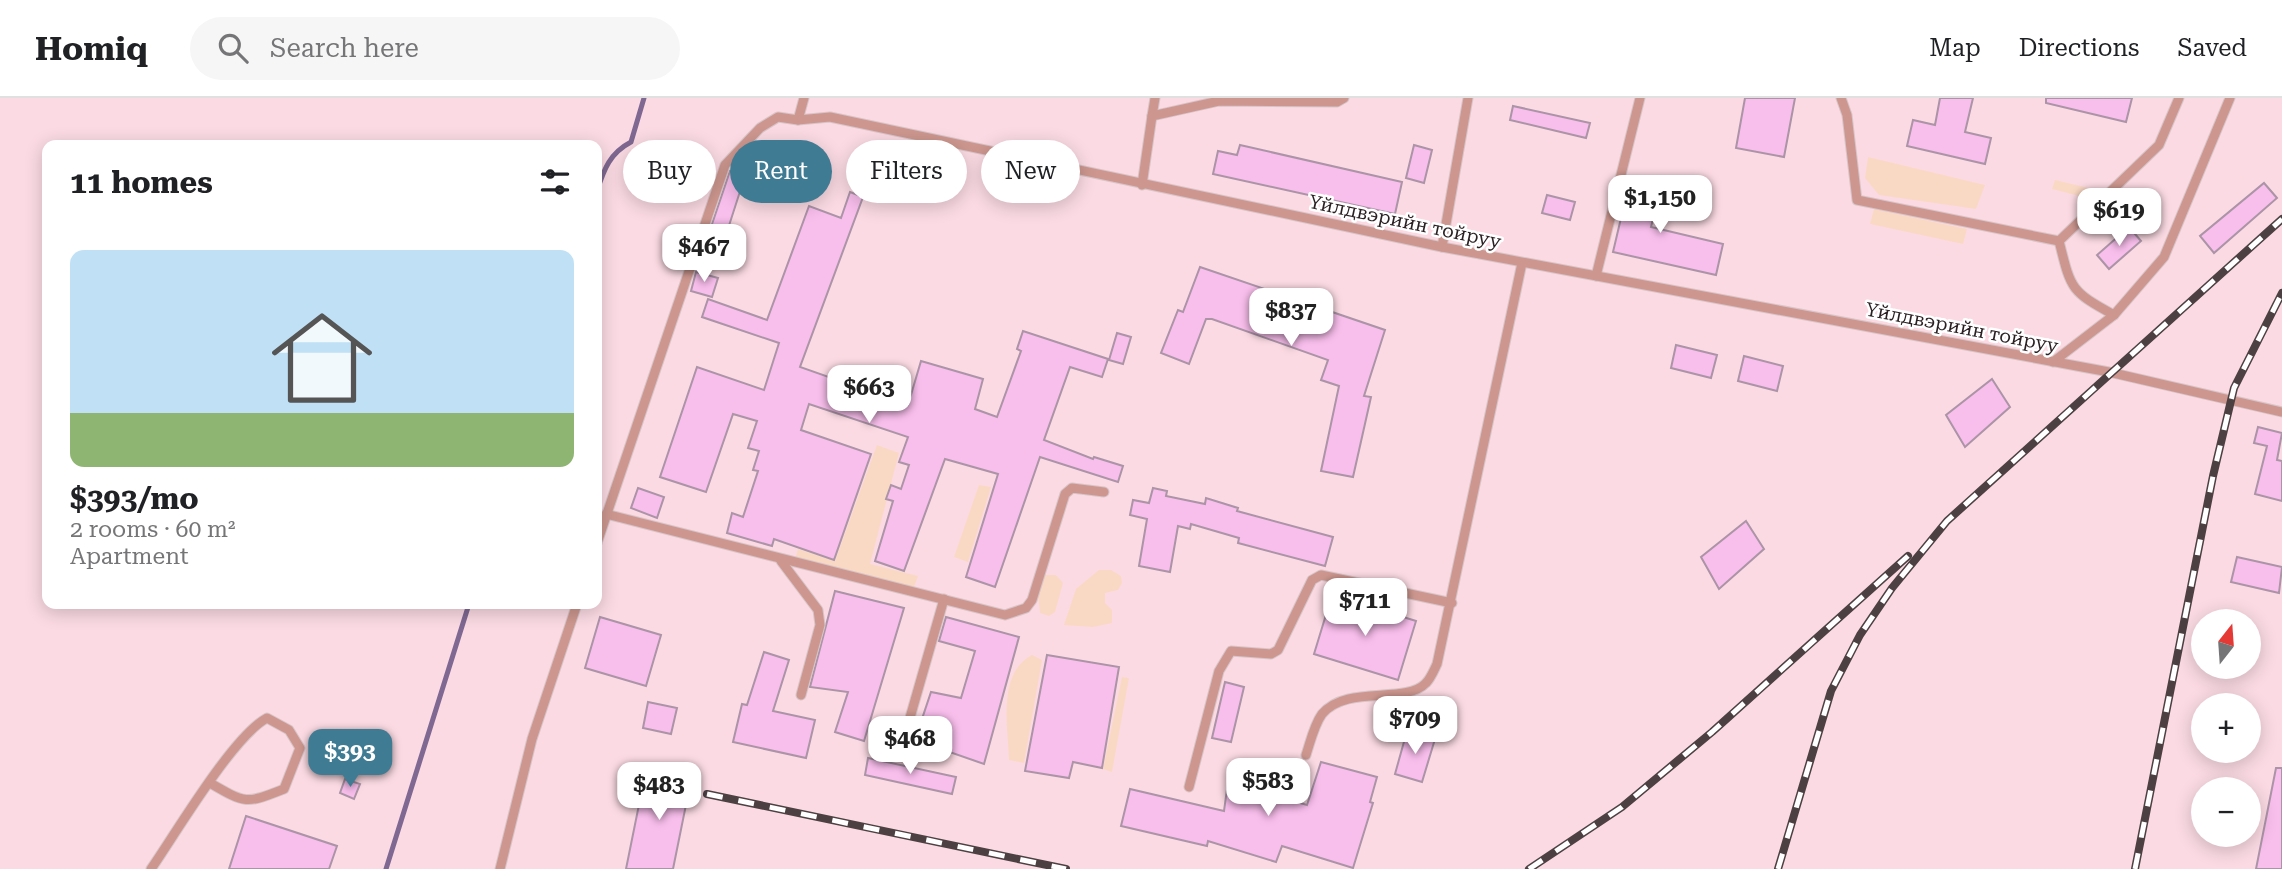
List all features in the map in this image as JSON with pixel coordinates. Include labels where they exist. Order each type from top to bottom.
[{"type":"lane","points":[[797,120],[804,98]]},
{"type":"lane","points":[[1142,185],[1155,98]]},
{"type":"lane","points":[[1152,116],[1219,101],[1337,102],[1344,98]]},
{"type":"lane","points":[[1442,247],[1468,98]]},
{"type":"lane","points":[[1596,276],[1640,98]]},
{"type":"lane","points":[[1841,98],[1847,115],[1857,200],[2059,241]]},
{"type":"lane","points":[[2059,241],[2159,145],[2179,98]]},
{"type":"lane","points":[[2053,362],[2114,315],[2164,257],[2230,98]]},
{"type":"lane","name":"Үйлдвэрийн тойруу","points":[[602,527],[725,165],[760,128],[778,117],[797,120],[830,117],[1442,247],[2053,362],[2282,412]]},
{"type":"lane","points":[[2059,241],[2068,275],[2079,296],[2114,315]]},
{"type":"lane","points":[[1306,755],[1320,716],[1331,706],[1347,699],[1415,690],[1426,683],[1437,664],[1452,604],[1522,263]]},
{"type":"lane","points":[[606,514],[781,561],[1006,614],[1026,608],[1032,600],[1065,494],[1072,488],[1104,492]]},
{"type":"lane","points":[[781,561],[818,610],[820,625],[801,695]]},
{"type":"lane","points":[[1189,787],[1219,671],[1231,651],[1271,654],[1278,650],[1312,580],[1321,575],[1452,604]]},
{"type":"lane","points":[[905,735],[944,599]]},
{"type":"lane","points":[[500,869],[532,739],[575,609]]},
{"type":"lane","points":[[151,869],[210,783],[253,726],[267,718],[289,730],[300,748],[284,789],[252,802],[230,795],[210,783]]},
{"type":"shaded area","points":[[0,98],[2282,98],[2282,869],[0,869]]},
{"type":"shaded area","points":[[1868,157],[1985,185],[1976,209],[1879,195],[1865,178]]},
{"type":"shaded area","points":[[2055,180],[2089,188],[2087,198],[2052,189]]},
{"type":"shaded area","points":[[1874,209],[1967,229],[1963,244],[1870,224]]},
{"type":"shaded area","points":[[877,445],[899,453],[870,564],[918,576],[913,590],[795,560],[798,549],[835,561]]},
{"type":"shaded area","points":[[979,485],[991,487],[968,562],[954,557]]},
{"type":"shaded area","points":[[1099,570],[1111,570],[1121,576],[1122,583],[1118,590],[1105,593],[1105,603],[1112,610],[1112,623],[1093,627],[1064,625],[1076,589]]},
{"type":"shaded area","points":[[1044,575],[1056,575],[1063,583],[1055,612],[1049,616],[1040,613],[1037,584]]},
{"type":"shaded area","points":[[1032,655],[1042,660],[1024,763],[1009,760],[1007,702],[1014,674],[1021,663]]},
{"type":"shaded area","points":[[1122,677],[1129,678],[1112,772],[1103,769]]},
{"type":"building","points":[[1745,98],[1795,98],[1784,157],[1736,148]]},
{"type":"building","points":[[1940,98],[1973,98],[1965,132],[1991,138],[1985,164],[1907,146],[1913,120],[1935,125]]},
{"type":"building","points":[[2046,98],[2132,98],[2126,122],[2046,103]]},
{"type":"building","points":[[1513,106],[1590,123],[1586,138],[1510,120]]},
{"type":"building","points":[[1240,145],[1402,182],[1395,214],[1213,174],[1218,151],[1237,155]]},
{"type":"building","points":[[1414,145],[1432,150],[1424,183],[1406,178]]},
{"type":"building","points":[[730,171],[730,203],[736,203],[724,241],[708,236]]},
{"type":"building","points":[[1630,180],[1661,187],[1651,227],[1723,244],[1716,275],[1613,252]]},
{"type":"building","points":[[2264,183],[2277,198],[2214,253],[2200,236]]},
{"type":"building","points":[[1547,195],[1575,202],[1570,220],[1542,213]]},
{"type":"building","points":[[846,203],[861,203],[800,367],[908,405],[921,361],[983,379],[975,409],[997,417],[1021,351],[1017,349],[1023,331],[1108,359],[1102,377],[1070,367],[1044,440],[1093,459],[1094,457],[1123,466],[1118,482],[1040,457],[995,587],[966,577],[998,474],[945,459],[904,571],[875,561],[893,501],[886,499],[891,485],[901,489],[909,465],[899,462],[908,437],[809,404],[801,430],[871,454],[834,560],[774,539],[772,546],[727,533],[732,513],[743,517],[758,471],[753,470],[759,451],[748,448],[757,421],[733,414],[706,492],[660,477],[697,367],[764,390],[779,343],[702,317],[708,299],[767,320],[809,206],[841,218]]},
{"type":"building","points":[[2129,227],[2141,241],[2109,269],[2097,255]]},
{"type":"building","points":[[1200,267],[1385,330],[1364,396],[1371,397],[1353,477],[1321,471],[1339,386],[1321,380],[1328,360],[1212,319],[1206,319],[1189,364],[1161,353],[1178,310],[1183,312]]},
{"type":"building","points":[[696,272],[718,278],[712,297],[691,291]]},
{"type":"building","points":[[1117,333],[1131,337],[1123,364],[1109,360]]},
{"type":"building","points":[[1676,345],[1717,355],[1711,378],[1671,368]]},
{"type":"building","points":[[1744,356],[1783,366],[1777,391],[1738,381]]},
{"type":"building","points":[[1992,379],[2010,407],[1965,447],[1946,415]]},
{"type":"building","points":[[2258,427],[2282,433],[2277,460],[2282,461],[2282,501],[2255,494],[2267,446],[2254,443]]},
{"type":"building","points":[[638,488],[664,497],[657,518],[631,508]]},
{"type":"building","points":[[1153,488],[1167,491],[1166,496],[1205,504],[1206,498],[1238,508],[1237,511],[1333,537],[1325,566],[1238,543],[1239,538],[1191,524],[1190,529],[1178,526],[1170,572],[1139,566],[1147,519],[1130,515],[1133,500],[1149,503]]},
{"type":"building","points":[[1746,521],[1764,549],[1719,589],[1701,557]]},
{"type":"building","points":[[2237,557],[2282,567],[2279,593],[2231,582]]},
{"type":"building","points":[[835,591],[904,608],[864,741],[835,732],[848,692],[810,687]]},
{"type":"building","points":[[1332,595],[1416,621],[1398,680],[1314,654]]},
{"type":"building","points":[[600,617],[661,635],[646,686],[585,668]]},
{"type":"building","points":[[946,617],[1019,637],[984,764],[915,740],[931,692],[961,698],[975,651],[939,641]]},
{"type":"building","points":[[764,652],[789,660],[773,711],[815,720],[806,758],[733,742],[742,704],[747,705]]},
{"type":"building","points":[[1047,655],[1119,667],[1102,768],[1073,762],[1069,778],[1025,771]]},
{"type":"building","points":[[1225,682],[1244,687],[1231,742],[1212,738]]},
{"type":"building","points":[[648,702],[677,708],[671,734],[643,728]]},
{"type":"building","points":[[1407,731],[1435,739],[1422,782],[1395,774]]},
{"type":"building","points":[[868,758],[956,777],[952,794],[865,775]]},
{"type":"building","points":[[1321,762],[1377,777],[1370,802],[1373,803],[1353,868],[1282,846],[1276,862],[1208,841],[1207,846],[1121,826],[1130,789],[1224,811],[1228,782],[1307,805]]},
{"type":"building","points":[[2276,768],[2282,768],[2282,869],[2256,869]]},
{"type":"building","points":[[646,770],[691,780],[673,869],[626,869]]},
{"type":"building","points":[[345,779],[360,784],[354,799],[340,793]]},
{"type":"building","points":[[246,816],[337,846],[329,869],[229,869]]},
{"type":"waterway","points":[[602,176],[618,151],[631,142],[644,98]]},
{"type":"waterway","points":[[386,869],[467,609]]},
{"type":"railway","points":[[1778,869],[1831,691],[1860,635],[1892,588],[1947,521],[2282,219]]},
{"type":"railway","points":[[2135,869],[2213,476],[2234,388],[2282,293]]},
{"type":"railway","points":[[1529,869],[1622,807],[1712,732],[1908,556]]},
{"type":"railway","points":[[707,794],[1066,869]]}]
